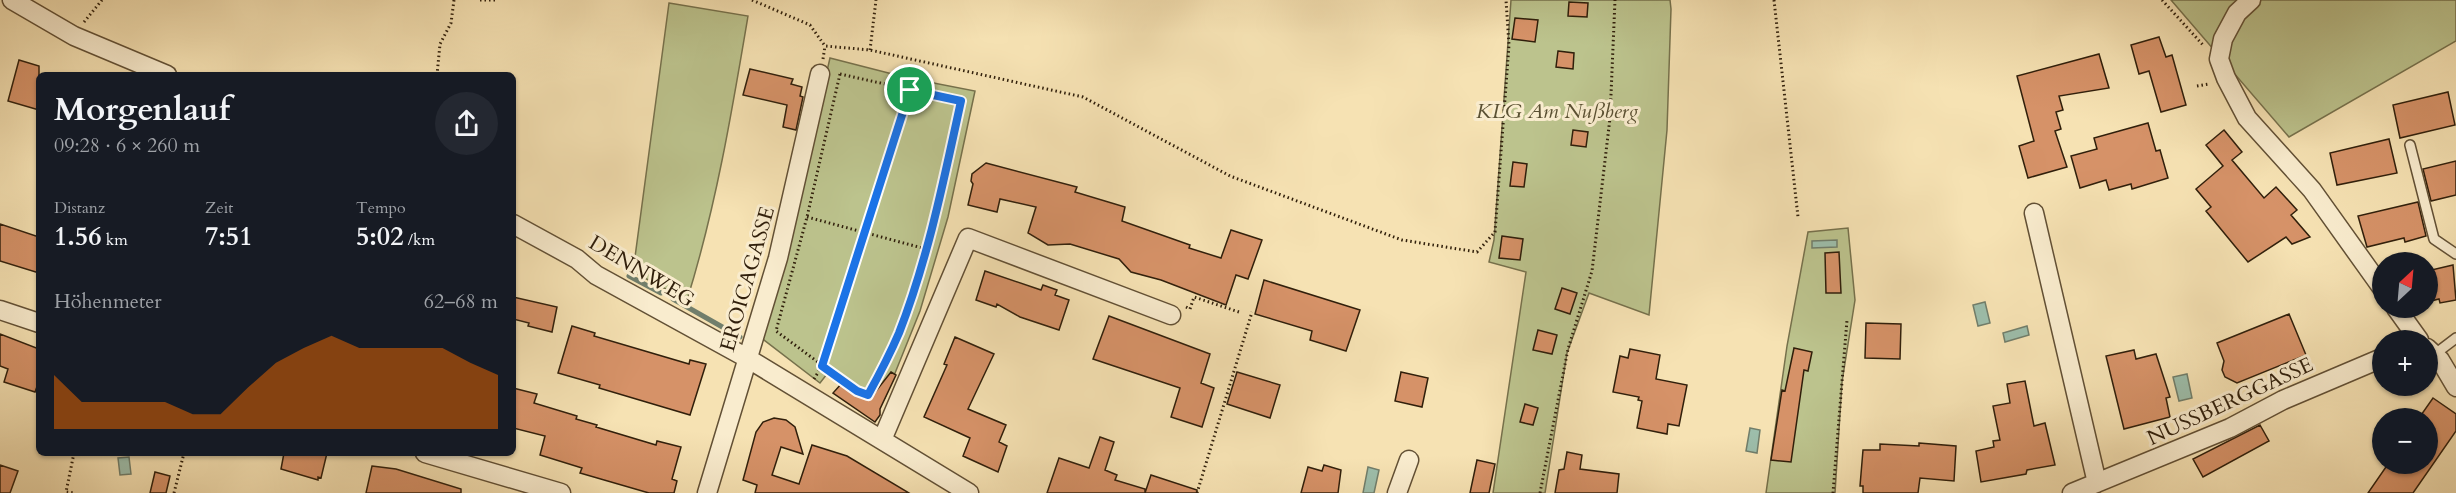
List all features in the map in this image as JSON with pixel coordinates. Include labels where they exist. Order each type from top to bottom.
[{"type":"street","points":[[12,0],[74,36],[160,72]]},
{"type":"street","points":[[2251,0],[2229,25],[2219,58],[2235,98],[2247,117],[2312,190],[2372,274]]},
{"type":"street","name":"EROICAGASSE","points":[[707,493],[788,222],[820,74]]},
{"type":"street","points":[[2034,213],[2097,483]]},
{"type":"street","name":"DENNWEG","points":[[516,226],[578,259],[596,275],[747,358]]},
{"type":"street","points":[[882,440],[968,238],[1171,315]]},
{"type":"street","points":[[0,310],[36,322]]},
{"type":"street","points":[[747,358],[969,493]]},
{"type":"street","points":[[2438,361],[2456,387]]},
{"type":"street","name":"NUSSBERGGASSE","points":[[2072,493],[2230,428],[2283,400],[2372,362]]},
{"type":"street","points":[[436,456],[561,493]]},
{"type":"street","points":[[1397,493],[1409,460]]},
{"type":"lane","points":[[2410,145],[2434,239],[2456,254]]},
{"type":"lane","points":[[2438,347],[2456,338]]},
{"type":"path","points":[[74,36],[102,0]]},
{"type":"path","points":[[437,72],[440,44],[451,23],[454,0]]},
{"type":"path","points":[[480,0],[497,0]]},
{"type":"path","points":[[752,0],[810,25],[825,46],[870,50],[1083,97],[1230,176],[1402,240],[1477,252],[1495,232],[1509,45],[1506,0]]},
{"type":"path","points":[[870,50],[876,0]]},
{"type":"path","points":[[1540,493],[1568,349],[1592,271],[1610,118],[1615,0]]},
{"type":"path","points":[[1774,0],[1798,217]]},
{"type":"path","points":[[2162,0],[2191,35],[2219,58]]},
{"type":"path","points":[[776,331],[857,391],[868,395],[898,334],[926,249],[961,101],[840,74]]},
{"type":"path","points":[[806,393],[822,366],[910,90]]},
{"type":"path","points":[[807,217],[926,249]]},
{"type":"path","points":[[1171,315],[1175,304],[1190,309],[1194,297],[1239,312]]},
{"type":"path","points":[[1197,493],[1252,312]]},
{"type":"path","points":[[1833,493],[1847,320]]},
{"type":"path","points":[[73,456],[66,492],[75,493]]},
{"type":"path","points":[[174,493],[183,456]]},
{"type":"green space","name":"KLG Am Nußberg","points":[[1511,0],[1670,0],[1671,9],[1667,130],[1649,315],[1589,293],[1567,353],[1545,493],[1493,493],[1526,272],[1489,262],[1494,240]]},
{"type":"green space","points":[[2171,0],[2456,0],[2456,41],[2289,137]]},
{"type":"green space","points":[[669,3],[748,16],[715,194],[687,300],[633,272]]},
{"type":"green space","points":[[830,58],[908,78],[975,91],[948,217],[920,311],[885,398],[875,393],[869,400],[862,394],[859,396],[827,374],[820,383],[760,337],[797,200]]},
{"type":"green space","points":[[1848,228],[1855,300],[1842,382],[1835,493],[1766,493],[1787,346],[1808,232]]},
{"type":"shaded area","points":[[1837,240],[1837,247],[1812,248],[1812,241]]},
{"type":"shaded area","points":[[1985,302],[1990,323],[1978,326],[1973,305]]},
{"type":"shaded area","points":[[2027,326],[2029,335],[2005,342],[2003,333]]},
{"type":"shaded area","points":[[2187,374],[2192,398],[2179,401],[2173,377]]},
{"type":"shaded area","points":[[1750,428],[1760,430],[1757,453],[1746,451]]},
{"type":"shaded area","points":[[129,457],[131,474],[120,475],[118,458]]},
{"type":"shaded area","points":[[1368,467],[1379,470],[1374,493],[1363,493]]},
{"type":"building","points":[[1569,2],[1588,3],[1587,17],[1568,16]]},
{"type":"building","points":[[1515,18],[1538,20],[1535,42],[1512,39]]},
{"type":"building","points":[[2159,37],[2166,57],[2172,55],[2186,105],[2161,112],[2149,71],[2139,74],[2131,45]]},
{"type":"building","points":[[1558,51],[1574,53],[1573,69],[1556,67]]},
{"type":"building","points":[[2099,54],[2109,88],[2059,96],[2063,110],[2056,112],[2061,129],[2055,131],[2067,167],[2028,178],[2019,146],[2034,141],[2017,76]]},
{"type":"building","points":[[19,60],[39,66],[39,72],[36,72],[36,109],[8,101]]},
{"type":"building","points":[[750,69],[793,79],[791,84],[802,87],[800,96],[803,97],[796,130],[783,127],[787,105],[743,95]]},
{"type":"building","points":[[2448,92],[2455,125],[2400,138],[2393,105]]},
{"type":"building","points":[[2148,123],[2156,151],[2160,150],[2168,178],[2132,189],[2131,184],[2109,190],[2106,180],[2080,188],[2071,156],[2097,149],[2094,138]]},
{"type":"building","points":[[1573,130],[1588,132],[1586,147],[1571,145]]},
{"type":"building","points":[[2224,130],[2242,152],[2232,160],[2264,198],[2276,187],[2297,210],[2291,215],[2310,237],[2292,244],[2286,237],[2248,262],[2206,211],[2211,207],[2196,189],[2223,166],[2206,145]]},
{"type":"building","points":[[2389,139],[2397,173],[2337,185],[2330,153]]},
{"type":"building","points":[[2456,161],[2456,195],[2431,201],[2423,169]]},
{"type":"building","points":[[1513,162],[1527,164],[1524,187],[1510,186]]},
{"type":"building","points":[[986,163],[1077,187],[1075,192],[1125,207],[1122,221],[1190,245],[1189,248],[1221,258],[1231,230],[1262,240],[1248,279],[1236,275],[1226,305],[1161,280],[1131,272],[1119,259],[1070,244],[1048,245],[1028,233],[1036,207],[1000,199],[997,212],[968,205],[973,184],[972,174]]},
{"type":"building","points":[[2418,202],[2426,236],[2405,242],[2404,238],[2367,247],[2358,216]]},
{"type":"building","points":[[0,224],[36,236],[36,272],[0,261]]},
{"type":"building","points":[[1502,236],[1523,239],[1520,260],[1499,258]]},
{"type":"building","points":[[1839,252],[1841,293],[1826,293],[1825,253]]},
{"type":"building","points":[[2453,265],[2456,300],[2440,303],[2438,268]]},
{"type":"building","points":[[985,271],[1041,290],[1043,285],[1057,290],[1055,295],[1069,300],[1059,330],[1020,317],[997,304],[996,307],[976,300]]},
{"type":"building","points":[[1264,280],[1360,310],[1346,351],[1310,340],[1312,331],[1255,314]]},
{"type":"building","points":[[1562,288],[1577,293],[1570,314],[1555,309]]},
{"type":"building","points":[[516,298],[557,307],[552,332],[528,326],[529,323],[516,320]]},
{"type":"building","points":[[2289,314],[2306,355],[2237,383],[2225,377],[2222,370],[2224,361],[2217,343]]},
{"type":"building","points":[[1109,316],[1210,354],[1201,383],[1214,388],[1202,427],[1171,417],[1180,388],[1093,359]]},
{"type":"building","points":[[1866,323],[1901,324],[1900,359],[1865,358]]},
{"type":"building","points":[[572,326],[595,333],[594,336],[689,364],[690,360],[706,364],[690,415],[599,388],[600,385],[558,373]]},
{"type":"building","points":[[1538,330],[1557,335],[1552,354],[1533,350]]},
{"type":"building","points":[[0,334],[36,348],[35,392],[4,382],[8,369],[0,366]]},
{"type":"building","points":[[955,337],[994,354],[968,409],[1006,425],[999,442],[1007,446],[998,472],[963,456],[970,438],[924,417],[947,365],[944,364]]},
{"type":"building","points":[[1794,348],[1812,352],[1808,371],[1804,370],[1791,462],[1771,460],[1782,390],[1785,391]]},
{"type":"building","points":[[1630,349],[1660,355],[1656,379],[1687,385],[1679,426],[1668,424],[1667,434],[1637,428],[1642,401],[1638,400],[1639,397],[1613,392],[1620,356],[1628,358]]},
{"type":"building","points":[[2134,350],[2136,359],[2156,354],[2170,397],[2166,398],[2170,417],[2124,429],[2106,356]]},
{"type":"building","points":[[891,372],[896,375],[875,422],[833,393],[842,383],[859,396],[862,394],[869,400]]},
{"type":"building","points":[[1237,372],[1280,385],[1270,418],[1227,404]]},
{"type":"building","points":[[1401,372],[1428,378],[1422,407],[1395,401]]},
{"type":"building","points":[[2025,381],[2034,426],[2045,423],[2055,465],[2027,470],[2026,474],[1981,482],[1976,451],[1994,447],[1993,441],[2000,440],[1993,406],[2010,403],[2007,384]]},
{"type":"building","points":[[516,389],[537,394],[534,403],[577,416],[576,419],[597,425],[596,427],[656,445],[657,441],[681,447],[672,479],[677,481],[674,493],[649,493],[580,473],[582,468],[540,455],[545,436],[516,429]]},
{"type":"building","points":[[2433,398],[2456,414],[2456,431],[2438,457],[2438,408],[2426,408]]},
{"type":"building","points":[[1525,404],[1538,408],[1533,425],[1520,422]]},
{"type":"building","points":[[774,418],[786,420],[795,427],[803,454],[781,447],[772,475],[799,484],[812,445],[847,456],[909,493],[755,493],[757,485],[743,480],[756,432],[763,422]]},
{"type":"building","points":[[2260,425],[2269,441],[2203,477],[2193,459]]},
{"type":"building","points":[[1100,437],[1114,442],[1105,470],[1117,475],[1115,480],[1145,489],[1145,493],[1047,493],[1059,458],[1089,468]]},
{"type":"building","points":[[1919,443],[1956,446],[1954,481],[1920,478],[1918,493],[1863,493],[1863,486],[1860,486],[1863,450],[1880,450],[1880,444],[1919,446]]},
{"type":"building","points":[[1567,452],[1582,455],[1580,469],[1619,474],[1617,493],[1555,493],[1559,470],[1564,469]]},
{"type":"building","points":[[283,456],[326,456],[321,478],[318,477],[318,480],[281,469]]},
{"type":"building","points":[[1477,460],[1495,464],[1489,493],[1470,493]]},
{"type":"building","points":[[0,465],[18,471],[10,493],[0,493]]},
{"type":"building","points":[[1324,465],[1341,470],[1338,493],[1301,493],[1308,467],[1322,471]]},
{"type":"building","points":[[372,466],[396,469],[461,489],[461,493],[366,493]]},
{"type":"building","points":[[155,472],[170,476],[166,493],[150,493]]},
{"type":"building","points":[[2381,474],[2426,474],[2413,493],[2368,493]]},
{"type":"building","points":[[1151,475],[1197,490],[1197,493],[1145,493]]},
{"type":"waterway","points":[[629,276],[661,293]]},
{"type":"waterway","points":[[673,299],[740,337]]},
{"type":"route","points":[[910,90],[961,101],[942,187],[913,293],[898,334],[868,395],[857,391],[822,366],[910,90]]}]
